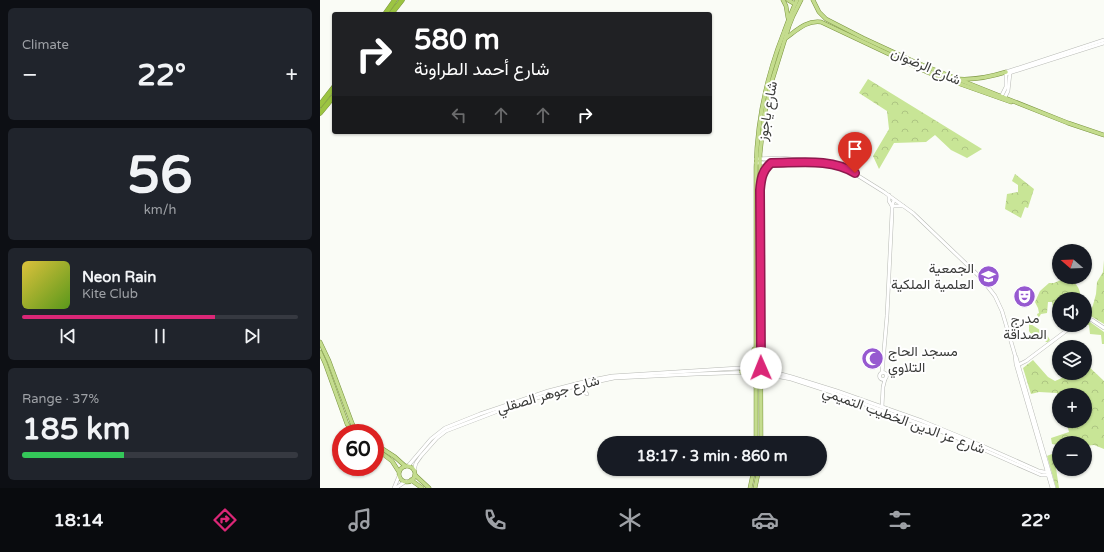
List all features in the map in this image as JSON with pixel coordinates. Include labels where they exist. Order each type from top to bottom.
[{"type":"highway","points":[[386,12],[395,0]]},
{"type":"highway","points":[[393,12],[402,0]]},
{"type":"highway","points":[[320,105],[332,90]]},
{"type":"highway","points":[[320,113],[332,98]]},
{"type":"main road","points":[[783,0],[787,10],[788,21]]},
{"type":"main road","points":[[788,0],[799,2]]},
{"type":"main road","points":[[813,0],[819,12],[826,19],[824,23]]},
{"type":"main road","name":"شارع ياجوز","points":[[756,436],[755,370],[760,120],[765,89],[772,64],[788,21],[799,2]]},
{"type":"main road","name":"شارع ياجوز","points":[[761,436],[761,178],[758,161],[766,104],[785,38],[799,2]]},
{"type":"main road","name":"شارع الرضوان","points":[[826,19],[905,60]]},
{"type":"main road","points":[[785,38],[799,27],[818,22],[824,23],[914,64]]},
{"type":"main road","name":"شارع الرضوان","points":[[914,64],[954,78],[1019,105],[1023,105],[1068,123],[1104,135]]},
{"type":"main road","name":"شارع الرضوان","points":[[914,64],[963,85],[1003,98]]},
{"type":"main road","points":[[954,78],[983,78],[1008,73]]},
{"type":"main road","points":[[761,178],[765,168],[771,163]]},
{"type":"main road","points":[[320,342],[333,371],[352,424]]},
{"type":"main road","points":[[744,368],[752,358],[756,342]]},
{"type":"main road","points":[[760,349],[766,365],[773,373],[765,380],[761,391]]},
{"type":"main road","points":[[320,352],[347,424]]},
{"type":"main road","points":[[741,372],[750,376],[755,387]]},
{"type":"main road","points":[[384,450],[406,466],[410,466],[414,473],[429,488]]},
{"type":"main road","points":[[384,455],[392,461],[403,480],[422,488]]},
{"type":"main road","points":[[399,474],[401,468],[406,466]]},
{"type":"main road","points":[[408,481],[414,473]]},
{"type":"main road","points":[[750,488],[753,476]]},
{"type":"main road","points":[[755,488],[758,476]]},
{"type":"street","points":[[1003,98],[1008,91],[1008,73],[1104,41]]},
{"type":"street","points":[[758,161],[780,158],[804,160],[828,164],[849,170],[889,195],[921,220],[973,270],[995,296],[1002,311],[1053,488]]},
{"type":"street","points":[[758,161],[771,163],[814,162]]},
{"type":"street","points":[[889,195],[889,200],[892,207]]},
{"type":"street","points":[[883,379],[887,377],[884,373],[883,361],[892,207],[895,200]]},
{"type":"street","points":[[892,207],[903,206]]},
{"type":"street","points":[[1092,320],[1104,328]]},
{"type":"street","points":[[1018,365],[1028,360],[1065,332]]},
{"type":"street","points":[[1018,365],[1046,467],[1049,473],[1050,482]]},
{"type":"street","name":"شارع جوهر الصقلي","points":[[406,466],[431,438],[445,428],[543,392],[612,376],[744,368],[755,370]]},
{"type":"street","name":"شارع جوهر الصقلي","points":[[414,473],[416,463],[421,456],[437,438],[446,431],[506,408],[576,386],[614,378],[741,372],[755,370]]},
{"type":"street","name":"شارع عز الدين الخطيب التميمي","points":[[755,370],[773,373],[830,389],[947,430],[1041,473]]},
{"type":"street","name":"شارع عز الدين الخطيب التميمي","points":[[773,373],[832,392],[948,434],[1041,473],[1049,473]]},
{"type":"street","points":[[882,407],[883,379],[880,375],[884,373]]},
{"type":"street","points":[[576,386],[588,394]]},
{"type":"street","points":[[1046,467],[1041,473],[1050,482],[1053,488]]},
{"type":"street","points":[[395,488],[399,474]]},
{"type":"street","points":[[395,488],[408,481]]},
{"type":"green space","points":[[868,79],[982,149],[967,158],[951,150],[935,135],[926,142],[894,143],[879,169],[873,156],[889,129],[887,111],[859,93]]},
{"type":"green space","points":[[1015,174],[1034,189],[1028,208],[1025,207],[1021,218],[1005,209],[1007,194],[1018,192],[1018,185],[1012,181]]},
{"type":"green space","points":[[1104,260],[1104,324],[1092,317],[1092,308],[1096,294],[1097,282],[1103,272]]},
{"type":"green space","points":[[1049,283],[1075,284],[1080,292],[1052,292],[1052,302],[1048,302],[1047,313],[1041,314],[1038,317],[1038,308],[1035,302],[1040,291]]},
{"type":"green space","points":[[1029,323],[1040,330],[1044,330],[1050,340],[1046,342],[1042,336],[1039,338],[1032,336],[1029,331]]},
{"type":"green space","points":[[1092,323],[1104,332],[1104,344],[1102,344],[1101,335],[1090,334],[1090,332],[1092,332]]},
{"type":"green space","points":[[1033,360],[1048,377],[1055,381],[1092,380],[1092,370],[1104,381],[1104,449],[1092,445],[1092,436],[1057,436],[1069,432],[1068,428],[1092,428],[1092,388],[1052,388],[1052,393],[1039,392],[1031,394],[1023,368]]},
{"type":"green space","points":[[1052,454],[1052,474],[1047,456]]},
{"type":"green space","points":[[1053,476],[1057,476],[1059,488],[1056,488]]},
{"type":"place","name":"الجمعية العلمية الملكية","points":[[989,276]]},
{"type":"place","name":"مدرج الصداقة","points":[[1025,296]]},
{"type":"place","name":"مسجد الحاج التلاوي","points":[[873,359]]},
{"type":"route","points":[[761,368],[760,190],[761,178],[764,171],[771,163],[816,162],[844,168],[855,173]]}]
